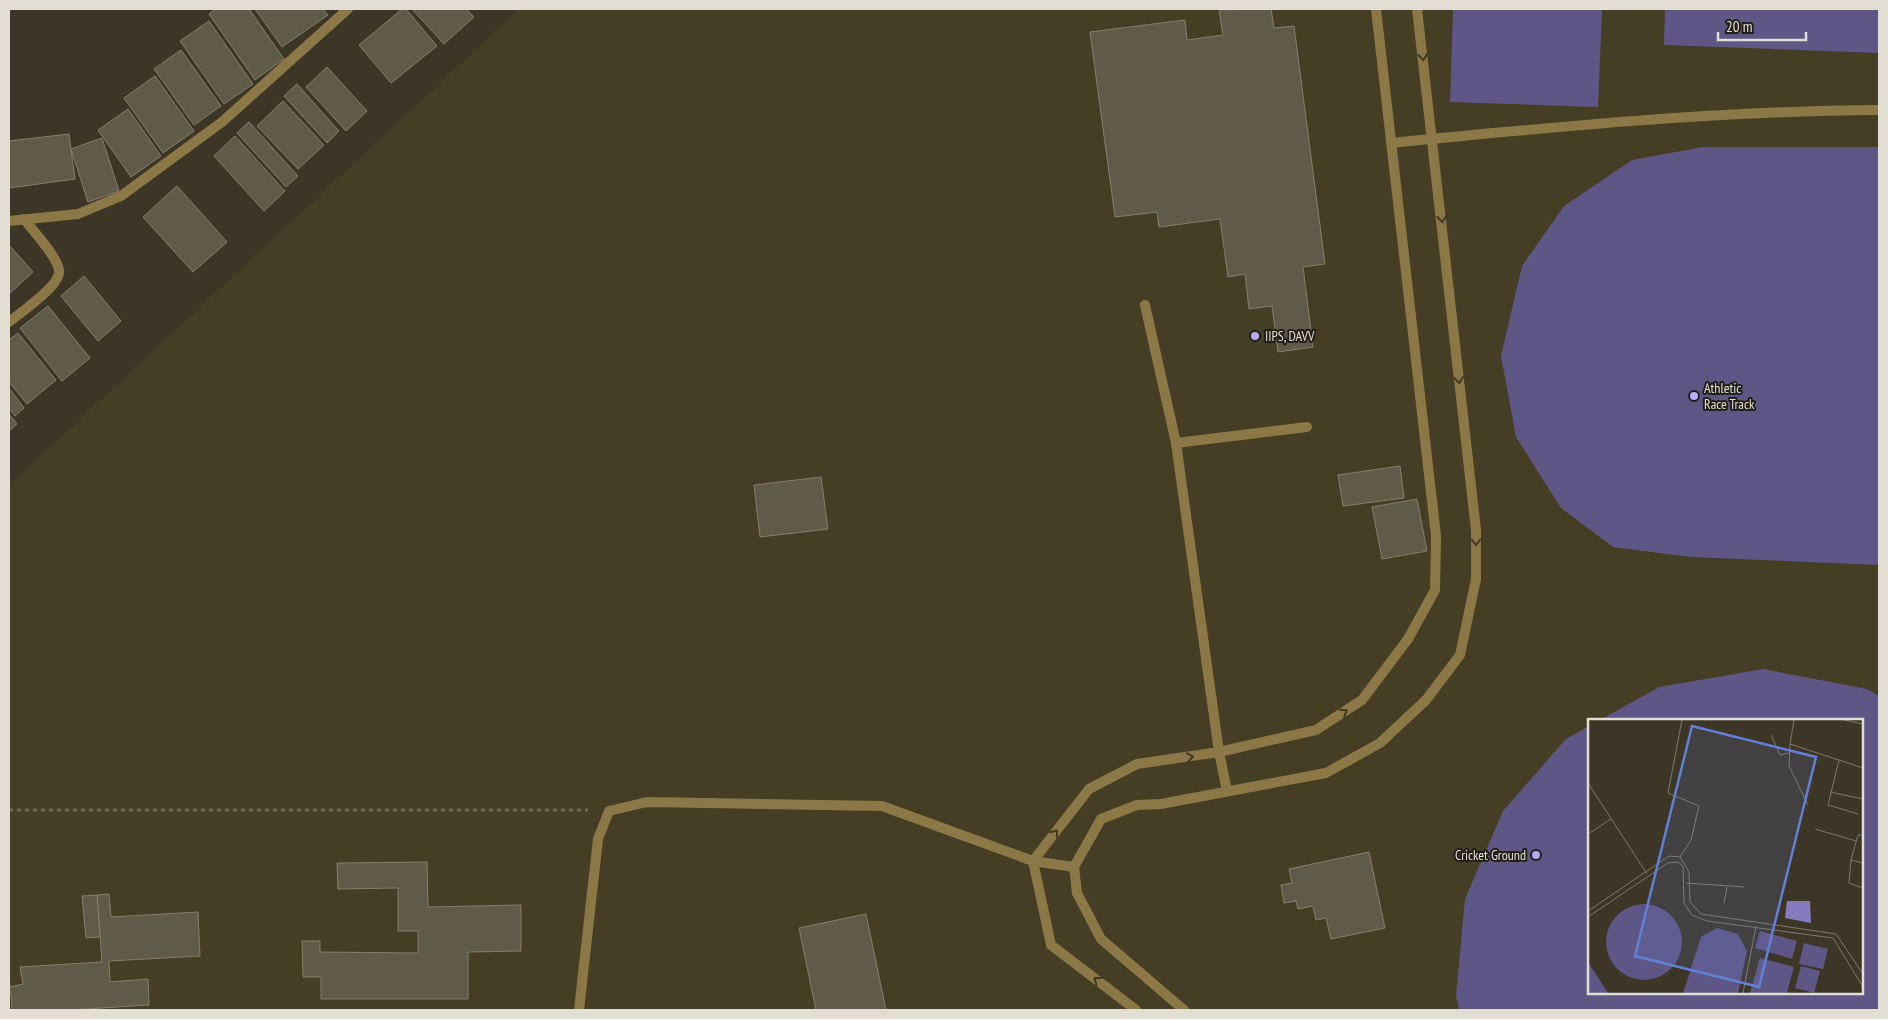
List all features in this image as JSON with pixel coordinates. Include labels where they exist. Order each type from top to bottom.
[{"type":"street","points":[[9,221],[78,214],[121,196],[222,122],[348,9]]},
{"type":"street","points":[[1136,1010],[1051,945],[1034,861],[1089,789],[1137,764],[1219,752],[1316,730],[1362,700],[1408,639],[1435,590],[1436,536],[1376,9]]},
{"type":"street","points":[[1184,1010],[1101,939],[1077,893],[1074,867],[1101,819],[1137,805],[1160,804],[1326,772],[1380,743],[1426,700],[1460,655],[1476,579],[1476,530],[1434,139],[1418,9]]},
{"type":"street","points":[[1391,143],[1676,119],[1832,110],[1879,110]]},
{"type":"street","points":[[9,322],[57,283],[60,272],[56,261],[24,219]]},
{"type":"street","points":[[1145,305],[1176,443],[1219,752],[1227,791]]},
{"type":"street","points":[[1176,443],[1308,427]]},
{"type":"street","points":[[578,1010],[598,839],[608,810],[648,802],[882,806],[1034,861],[1074,867]]},
{"type":"path","points":[[9,810],[608,810]]},
{"type":"shaded area","points":[[519,9],[1879,9],[1879,1010],[9,1010],[9,485]]},
{"type":"shaded area","points":[[1453,9],[1602,9],[1598,107],[1450,102]]},
{"type":"shaded area","points":[[1665,9],[1879,9],[1879,53],[1664,45]]},
{"type":"shaded area","name":"Athletic Race Track","points":[[1703,147],[1879,147],[1879,565],[1691,557],[1613,547],[1561,508],[1516,437],[1501,356],[1522,266],[1564,206],[1632,160]]},
{"type":"shaded area","name":"Cricket Ground","points":[[1763,669],[1867,689],[1879,696],[1879,1010],[1459,1010],[1456,996],[1465,899],[1503,811],[1566,739],[1588,727],[1588,994],[1863,994],[1863,719],[1602,719],[1659,687]]},
{"type":"building","points":[[216,9],[249,9],[284,59],[255,80],[209,14]]},
{"type":"building","points":[[255,9],[323,9],[328,15],[282,47]]},
{"type":"building","points":[[402,9],[406,9],[437,46],[391,83],[359,45]]},
{"type":"building","points":[[412,9],[466,9],[474,17],[444,44]]},
{"type":"building","points":[[1271,9],[1274,28],[1294,26],[1325,264],[1303,267],[1313,347],[1278,352],[1272,306],[1249,309],[1245,274],[1228,277],[1220,219],[1159,227],[1157,212],[1115,217],[1090,32],[1185,20],[1187,40],[1223,35],[1219,10]]},
{"type":"building","points":[[209,21],[253,84],[224,104],[180,41]]},
{"type":"building","points":[[181,50],[221,106],[194,125],[154,69]]},
{"type":"building","points":[[327,67],[367,111],[346,131],[306,87]]},
{"type":"building","points":[[155,76],[194,131],[163,153],[124,98]]},
{"type":"building","points":[[297,84],[339,131],[327,143],[284,96]]},
{"type":"building","points":[[283,101],[324,145],[298,169],[257,126]]},
{"type":"building","points":[[128,109],[161,156],[131,177],[98,130]]},
{"type":"building","points":[[249,122],[298,176],[286,187],[237,133]]},
{"type":"building","points":[[69,134],[75,179],[9,188],[9,141]]},
{"type":"building","points":[[235,136],[285,191],[264,211],[214,156]]},
{"type":"building","points":[[102,138],[119,191],[88,202],[71,149]]},
{"type":"building","points":[[177,186],[227,242],[193,272],[143,217]]},
{"type":"building","points":[[9,245],[33,272],[9,294]]},
{"type":"building","points":[[84,276],[121,321],[98,341],[61,296]]},
{"type":"building","points":[[48,306],[90,358],[62,381],[20,328]]},
{"type":"building","points":[[18,333],[56,380],[27,404],[9,382],[9,340]]},
{"type":"building","points":[[9,388],[24,408],[15,416],[9,408]]},
{"type":"building","points":[[9,414],[17,424],[9,431]]},
{"type":"building","points":[[1400,466],[1404,498],[1343,506],[1338,475]]},
{"type":"building","points":[[821,477],[828,529],[760,537],[754,485]]},
{"type":"building","points":[[1417,499],[1427,551],[1382,559],[1372,507]]},
{"type":"building","points":[[1369,852],[1385,928],[1331,939],[1326,918],[1316,920],[1313,906],[1298,909],[1296,901],[1284,903],[1281,885],[1292,883],[1289,869]]},
{"type":"building","points":[[427,862],[428,907],[521,905],[521,951],[468,952],[468,999],[321,999],[321,977],[303,977],[302,941],[320,941],[320,952],[418,953],[418,931],[398,931],[398,888],[338,889],[337,863]]},
{"type":"building","points":[[109,894],[111,917],[198,912],[200,956],[109,961],[110,982],[148,979],[149,1005],[69,1010],[12,1010],[11,992],[9,993],[9,974],[10,987],[23,984],[20,967],[102,962],[97,895]]},
{"type":"building","points":[[97,895],[100,937],[86,938],[82,896]]},
{"type":"building","points":[[866,914],[886,1010],[816,1010],[799,928]]},
{"type":"place","name":"IIPS, DAVV","points":[[1255,336]]},
{"type":"place","name":"Athletic Race Track","points":[[1694,396]]},
{"type":"place","name":"Cricket Ground","points":[[1536,855]]}]
